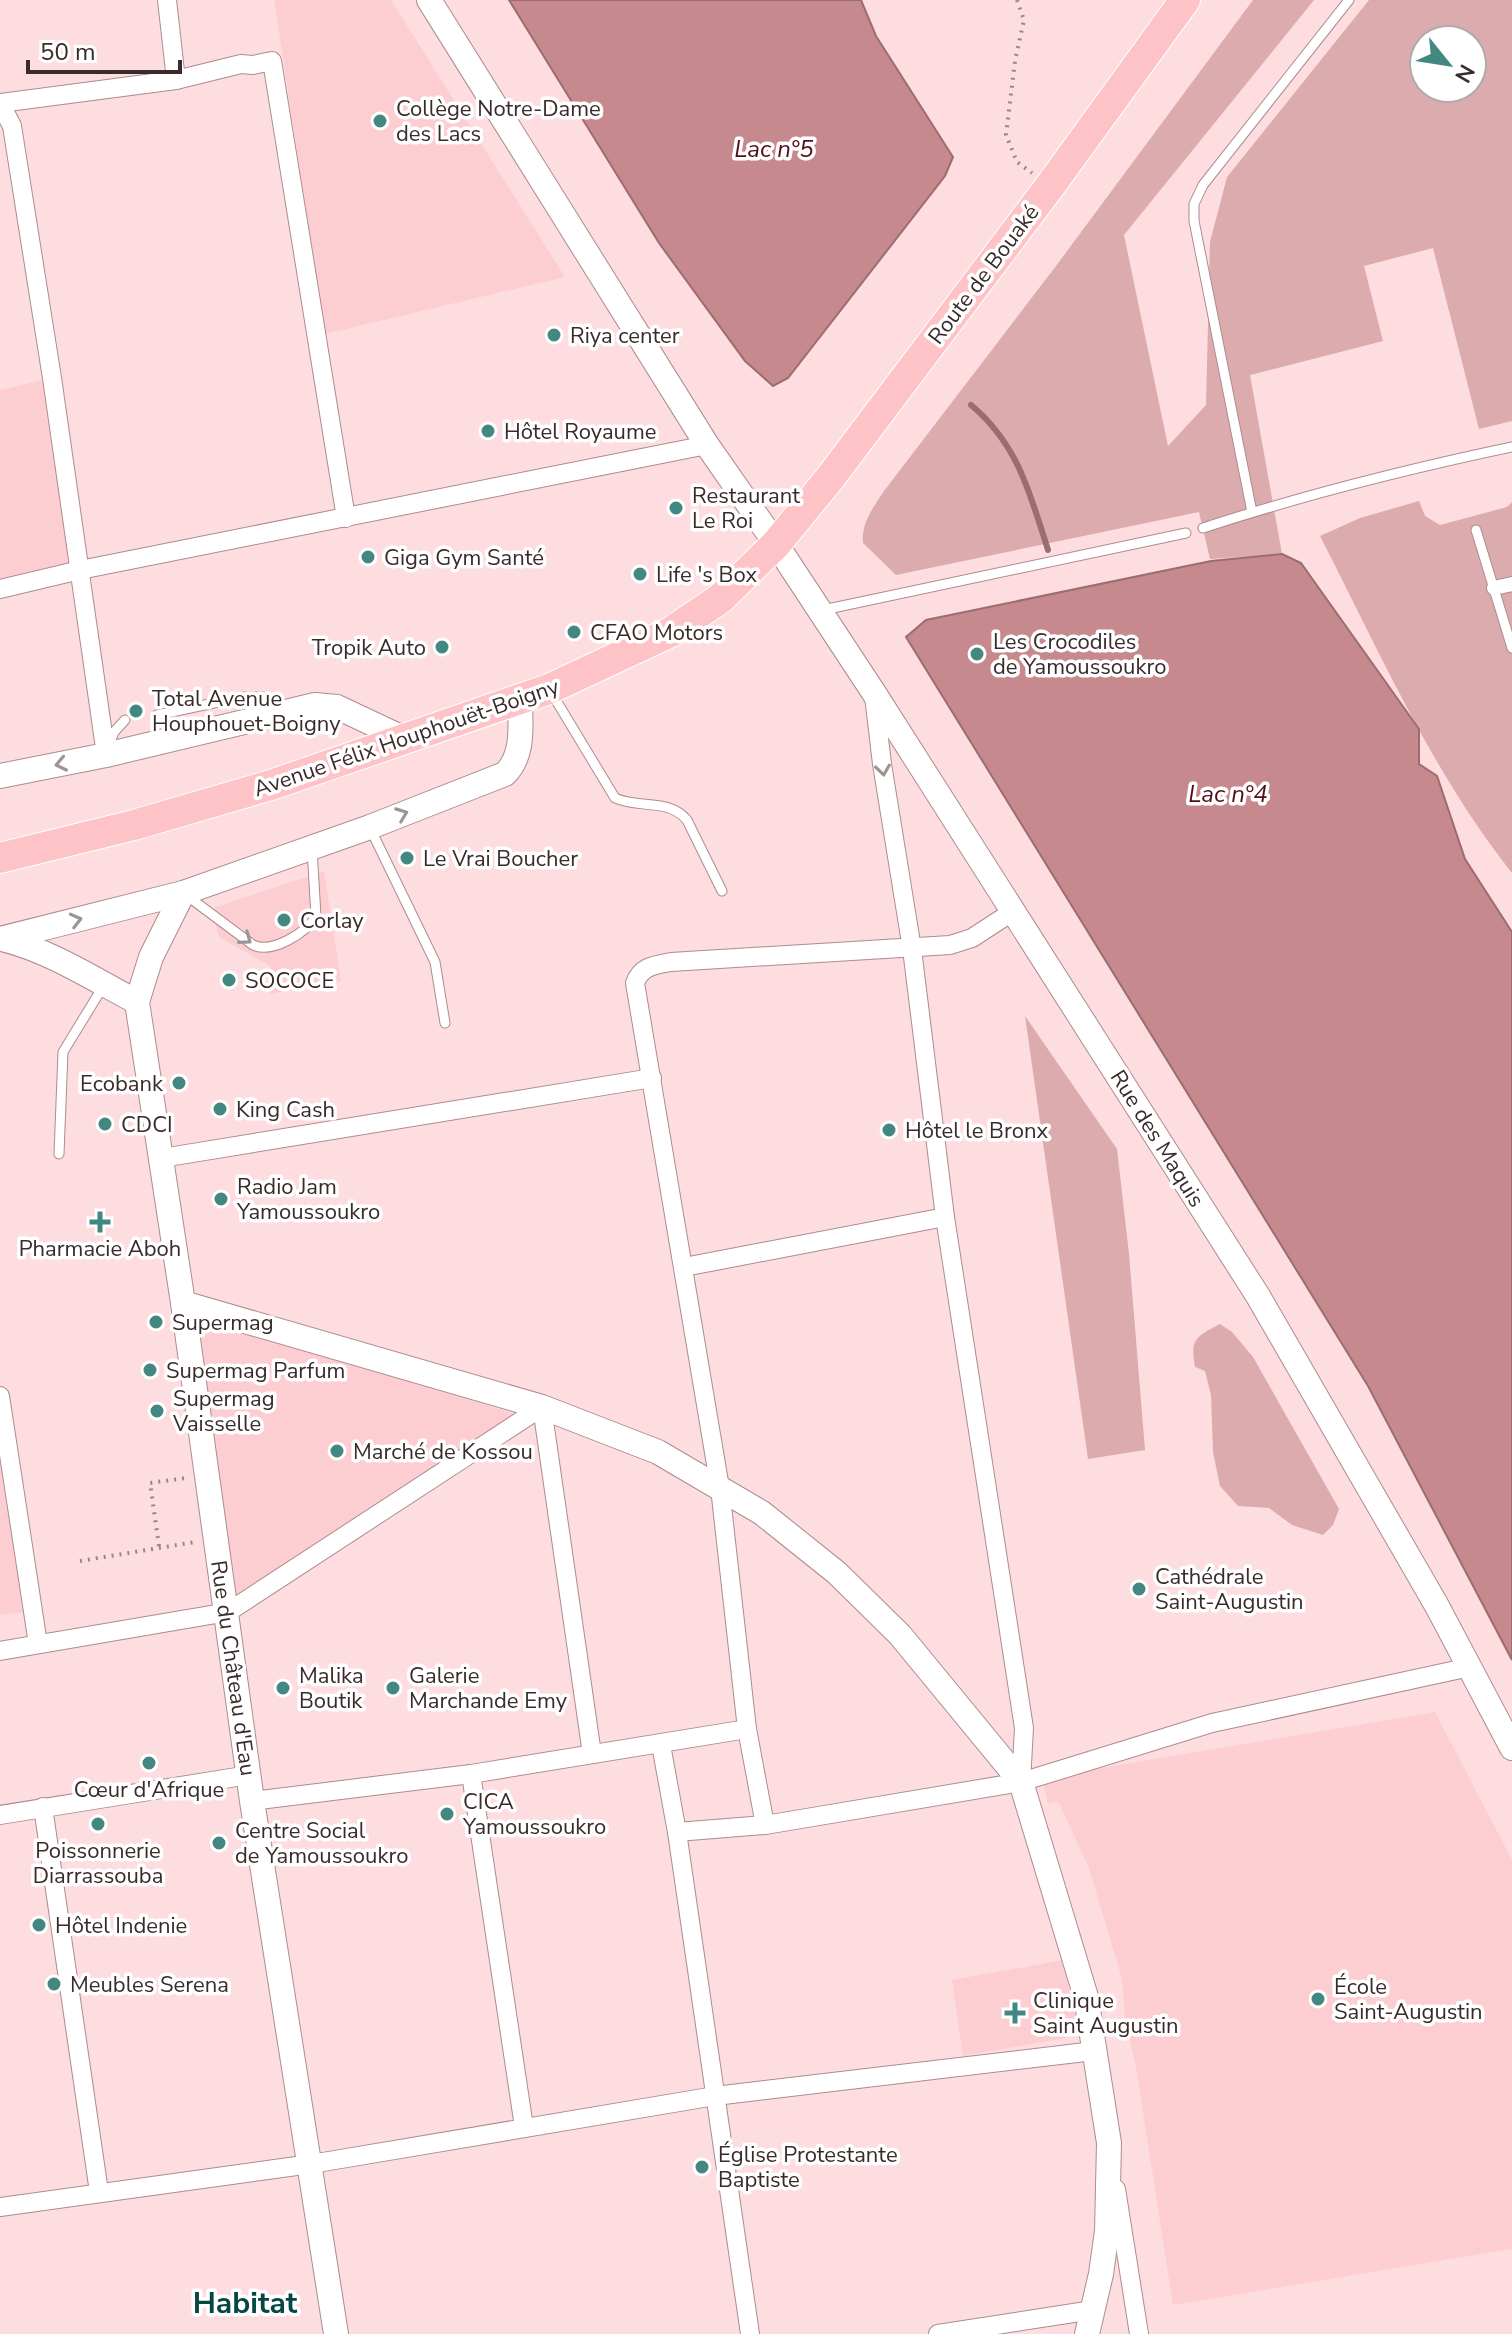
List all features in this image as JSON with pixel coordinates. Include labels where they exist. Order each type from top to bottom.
[{"type":"highway","name":"Route de Bouaké","points":[[776,544],[830,478],[1050,186],[1185,0]]},
{"type":"highway","name":"Avenue Félix Houphouët-Boigny","points":[[0,858],[149,821],[271,785],[549,689],[671,632],[721,598],[776,544]]},
{"type":"street","points":[[167,0],[176,80]]},
{"type":"street","name":"Rue des Maquis","points":[[429,0],[707,445],[874,693],[1258,1296],[1430,1592],[1512,1748]]},
{"type":"street","points":[[106,753],[12,126],[0,103],[176,80],[241,64],[272,61],[346,518]]},
{"type":"street","points":[[0,589],[80,570],[707,445]]},
{"type":"street","points":[[1494,588],[1512,584]]},
{"type":"street","points":[[874,693],[882,764],[912,949],[945,1217],[1022,1716],[1021,1782],[1086,1997],[1139,2334]]},
{"type":"street","points":[[1,939],[183,893],[370,827],[505,774],[512,767],[519,747],[520,698]]},
{"type":"street","points":[[0,776],[327,704],[405,739]]},
{"type":"street","name":"Rue du Château d'Eau","points":[[183,893],[151,957],[137,1002],[228,1612],[252,1801],[336,2334]]},
{"type":"street","points":[[765,1825],[747,1729],[720,1488],[635,983],[638,975],[650,966],[671,962],[950,945],[972,938],[1012,912]]},
{"type":"street","points":[[1,939],[26,945],[57,959],[137,1002]]},
{"type":"street","points":[[162,1158],[652,1078]]},
{"type":"street","points":[[684,1267],[945,1217]]},
{"type":"street","points":[[183,1303],[542,1407],[658,1452],[762,1513],[837,1573],[900,1635],[1021,1782]]},
{"type":"street","points":[[0,1396],[38,1644]]},
{"type":"street","points":[[0,1651],[228,1612],[542,1407]]},
{"type":"street","points":[[542,1407],[592,1754]]},
{"type":"street","points":[[677,1832],[765,1825],[1021,1782],[1212,1723],[1470,1667]]},
{"type":"street","points":[[252,1801],[471,1774],[747,1729]]},
{"type":"street","points":[[661,1745],[677,1832],[750,2334]]},
{"type":"street","points":[[471,1774],[524,2127]]},
{"type":"street","points":[[0,1815],[249,1775]]},
{"type":"street","points":[[43,1807],[99,2192]]},
{"type":"street","points":[[0,2207],[311,2164],[715,2096],[1094,2051]]},
{"type":"street","points":[[1087,2334],[1107,2231],[1109,2143]]},
{"type":"street","points":[[938,2334],[1093,2310]]},
{"type":"lane","points":[[1252,512],[1194,221],[1194,204],[1203,185],[1349,0]]},
{"type":"lane","points":[[1203,528],[1252,512],[1512,447]]},
{"type":"lane","points":[[1476,530],[1512,648]]},
{"type":"lane","points":[[820,611],[1186,533]]},
{"type":"lane","points":[[549,689],[615,798],[629,804],[672,807],[681,813],[722,891]]},
{"type":"lane","points":[[157,715],[242,697],[263,697],[286,711]]},
{"type":"lane","points":[[106,753],[114,732],[125,720]]},
{"type":"lane","points":[[370,827],[435,962],[445,1023]]},
{"type":"lane","points":[[183,893],[253,945],[263,949],[269,947],[304,929],[316,916],[312,847]]},
{"type":"lane","points":[[59,1154],[63,1052],[104,985]]},
{"type":"path","points":[[1017,0],[1024,20],[1015,61],[1006,135],[1017,162],[1050,186]]},
{"type":"path","points":[[159,1547],[150,1483],[208,1474]]},
{"type":"path","points":[[80,1561],[217,1539]]},
{"type":"shaded area","name":"Collège Notre-Dame des Lacs","points":[[274,0],[391,0],[565,277],[325,334]]},
{"type":"shaded area","points":[[1253,0],[1314,0],[1124,235],[1168,446],[1206,405],[1210,242],[1227,177],[1369,0],[1512,0],[1512,421],[1479,429],[1433,248],[1364,266],[1383,341],[1250,375],[1282,554],[1210,559],[1199,512],[896,575],[863,543],[869,516],[884,491]]},
{"type":"shaded area","points":[[52,378],[80,570],[0,587],[0,390]]},
{"type":"shaded area","points":[[1419,501],[1425,516],[1440,525],[1507,507],[1512,502],[1512,873],[1483,834],[1432,752],[1320,536],[1360,518]]},
{"type":"shaded area","points":[[324,871],[341,981],[270,994],[270,966],[219,937],[211,909]]},
{"type":"shaded area","points":[[1025,1016],[1117,1149],[1145,1450],[1088,1459]]},
{"type":"shaded area","name":"Marché de Kossou","points":[[196,1314],[515,1414],[234,1604]]},
{"type":"shaded area","points":[[1220,1324],[1232,1332],[1253,1357],[1339,1509],[1333,1525],[1323,1535],[1292,1525],[1269,1508],[1238,1506],[1220,1486],[1213,1452],[1211,1395],[1205,1371],[1195,1367],[1193,1350],[1200,1336]]},
{"type":"shaded area","points":[[0,1429],[25,1612],[0,1615]]},
{"type":"shaded area","name":"École Saint-Augustin","points":[[1435,1712],[1512,1860],[1512,2249],[1173,2305],[1136,2067],[1125,2019],[1122,1979],[1089,1868],[1058,1801],[1048,1803],[1042,1778]]},
{"type":"shaded area","name":"Clinique Saint Augustin","points":[[1063,1960],[1077,2025],[1066,2038],[963,2056],[952,1980]]},
{"type":"water","name":"Lac n°5","points":[[509,0],[861,0],[876,36],[953,157],[945,176],[788,378],[773,386],[745,361],[659,243]]},
{"type":"water","name":"Lac n°4","points":[[1282,554],[1301,563],[1419,729],[1419,764],[1437,776],[1465,859],[1512,932],[1512,1660],[1368,1386],[906,637],[926,620],[1211,561]]},
{"type":"waterway","points":[[971,405],[987,420],[1011,453],[1028,490],[1048,550]]},
{"type":"place","name":"Collège Notre-Dame des Lacs","points":[[380,121]]},
{"type":"place","name":"Riya center","points":[[554,335]]},
{"type":"place","name":"Hôtel Royaume","points":[[488,431]]},
{"type":"place","name":"Restaurant Le Roi","points":[[676,508]]},
{"type":"place","name":"Giga Gym Santé","points":[[368,557]]},
{"type":"place","name":"Life 's Box","points":[[640,574]]},
{"type":"place","name":"CFAO Motors","points":[[574,632]]},
{"type":"place","name":"Tropik Auto","points":[[442,647]]},
{"type":"place","name":"Les Crocodiles de Yamoussoukro","points":[[977,654]]},
{"type":"place","name":"Total Avenue Houphouet-Boigny","points":[[136,711]]},
{"type":"place","name":"Le Vrai Boucher","points":[[407,858]]},
{"type":"place","name":"Corlay","points":[[284,920]]},
{"type":"place","name":"SOCOCE","points":[[229,980]]},
{"type":"place","name":"Ecobank","points":[[179,1083]]},
{"type":"place","name":"King Cash","points":[[220,1109]]},
{"type":"place","name":"CDCI","points":[[105,1124]]},
{"type":"place","name":"Hôtel le Bronx","points":[[889,1130]]},
{"type":"place","name":"Radio Jam Yamoussoukro","points":[[221,1199]]},
{"type":"place","name":"Pharmacie Aboh","points":[[100,1222]]},
{"type":"place","name":"Supermag","points":[[156,1322]]},
{"type":"place","name":"Supermag Parfum","points":[[150,1370]]},
{"type":"place","name":"Supermag Vaisselle","points":[[157,1411]]},
{"type":"place","name":"Marché de Kossou","points":[[337,1451]]},
{"type":"place","name":"Cathédrale Saint-Augustin","points":[[1139,1589]]},
{"type":"place","name":"Malika Boutik","points":[[283,1688]]},
{"type":"place","name":"Galerie Marchande Emy","points":[[393,1688]]},
{"type":"place","name":"Cœur d'Afrique","points":[[149,1763]]},
{"type":"place","name":"CICA Yamoussoukro","points":[[447,1814]]},
{"type":"place","name":"Poissonnerie Diarrassouba","points":[[98,1824]]},
{"type":"place","name":"Centre Social de Yamoussoukro","points":[[219,1843]]},
{"type":"place","name":"Hôtel Indenie","points":[[39,1925]]},
{"type":"place","name":"Meubles Serena","points":[[54,1984]]},
{"type":"place","name":"École Saint-Augustin","points":[[1318,1999]]},
{"type":"place","name":"Clinique Saint Augustin","points":[[1015,2013]]},
{"type":"place","name":"Église Protestante Baptiste","points":[[702,2167]]},
{"type":"district","name":"Habitat","points":[[245,2303]]}]
